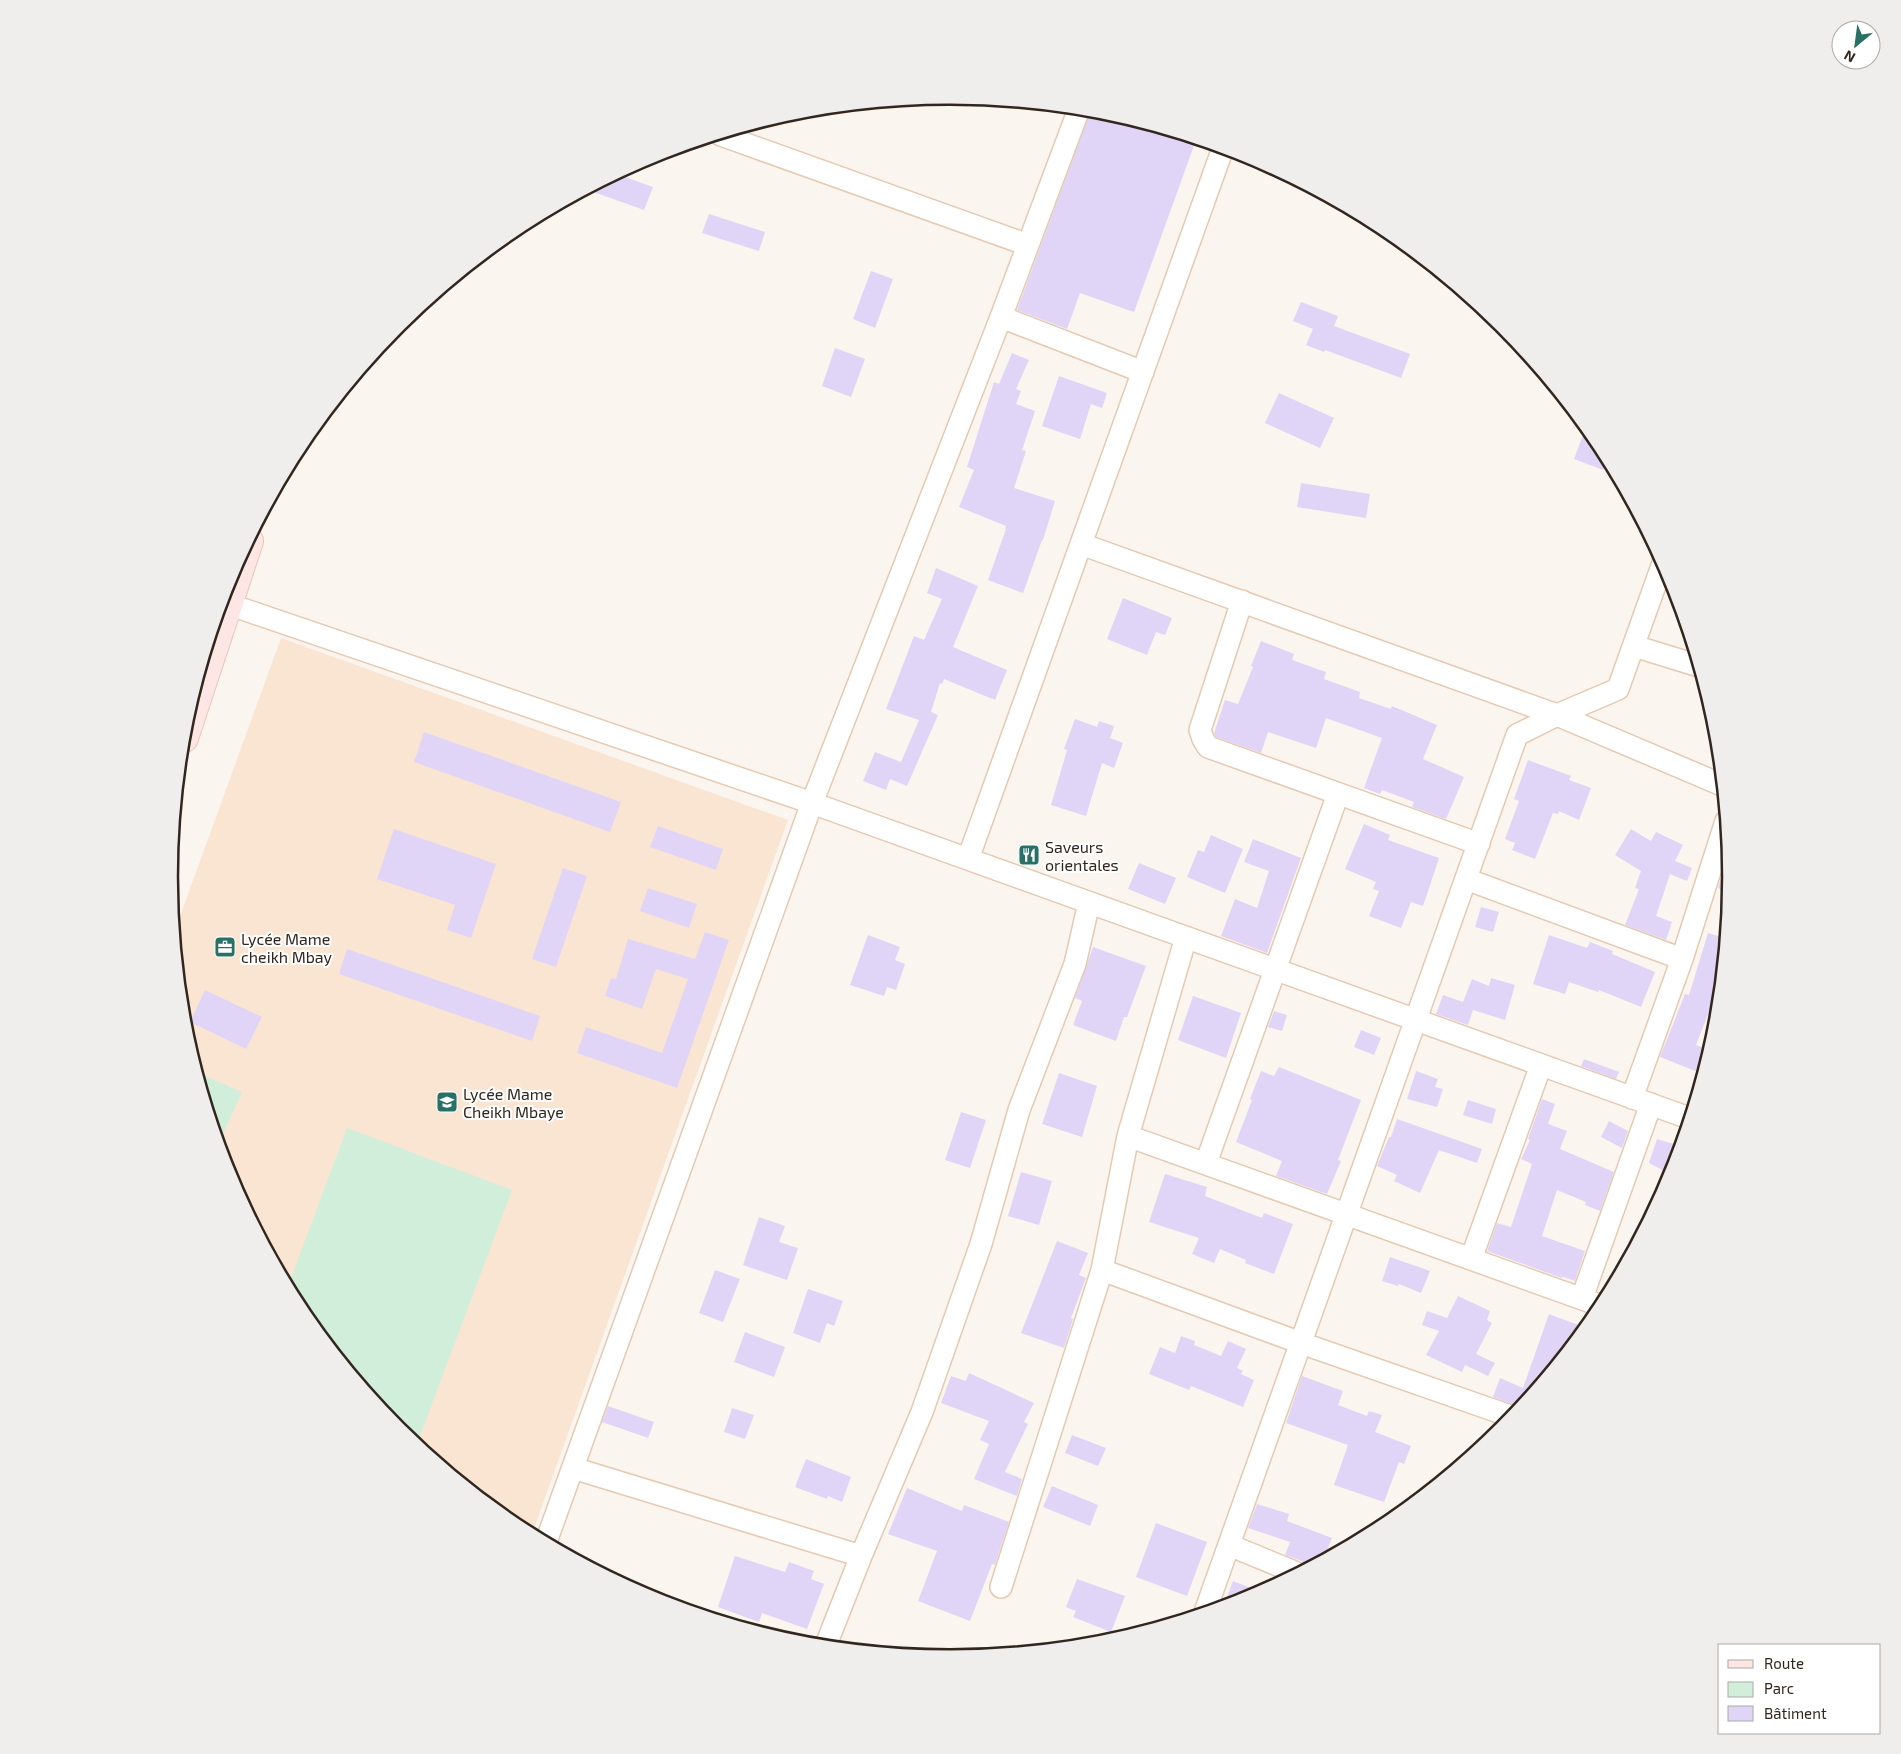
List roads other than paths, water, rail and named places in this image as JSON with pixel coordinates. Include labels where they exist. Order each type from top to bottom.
[{"type":"street","points":[[548,1536],[812,803],[1001,317],[1076,116]]},
{"type":"street","points":[[729,138],[1028,246]]},
{"type":"street","points":[[968,859],[1221,154]]},
{"type":"street","points":[[1001,317],[1143,372]]},
{"type":"street","points":[[1081,544],[1557,715],[1717,782]]},
{"type":"street","points":[[1208,1605],[1518,735],[1557,715],[1618,689],[1660,573]]},
{"type":"street","points":[[1242,601],[1200,730],[1208,747],[1479,844]]},
{"type":"street","points":[[228,604],[812,803],[1685,1116]]},
{"type":"street","points":[[1634,646],[1692,664]]},
{"type":"street","points":[[1206,1164],[1338,794]]},
{"type":"street","points":[[1582,1298],[1682,959],[1721,836]]},
{"type":"street","points":[[1466,880],[1682,959]]},
{"type":"street","points":[[829,1639],[861,1556],[922,1412],[978,1254],[1019,1110],[1075,964],[1089,902]]},
{"type":"street","points":[[1001,1586],[1102,1270],[1128,1136],[1186,937]]},
{"type":"street","points":[[1472,1259],[1540,1065]]},
{"type":"street","points":[[1128,1136],[1594,1303]]},
{"type":"street","points":[[1102,1270],[1301,1343],[1504,1414]]},
{"type":"street","points":[[573,1468],[861,1556]]},
{"type":"street","points":[[1229,1545],[1290,1570]]},
{"type":"place","name":"Saveurs orientales","points":[[1029,855]]},
{"type":"place","name":"Lycée Mame cheikh Mbay","points":[[225,947]]},
{"type":"place","name":"Lycée Mame Cheikh Mbaye","points":[[447,1102]]}]
